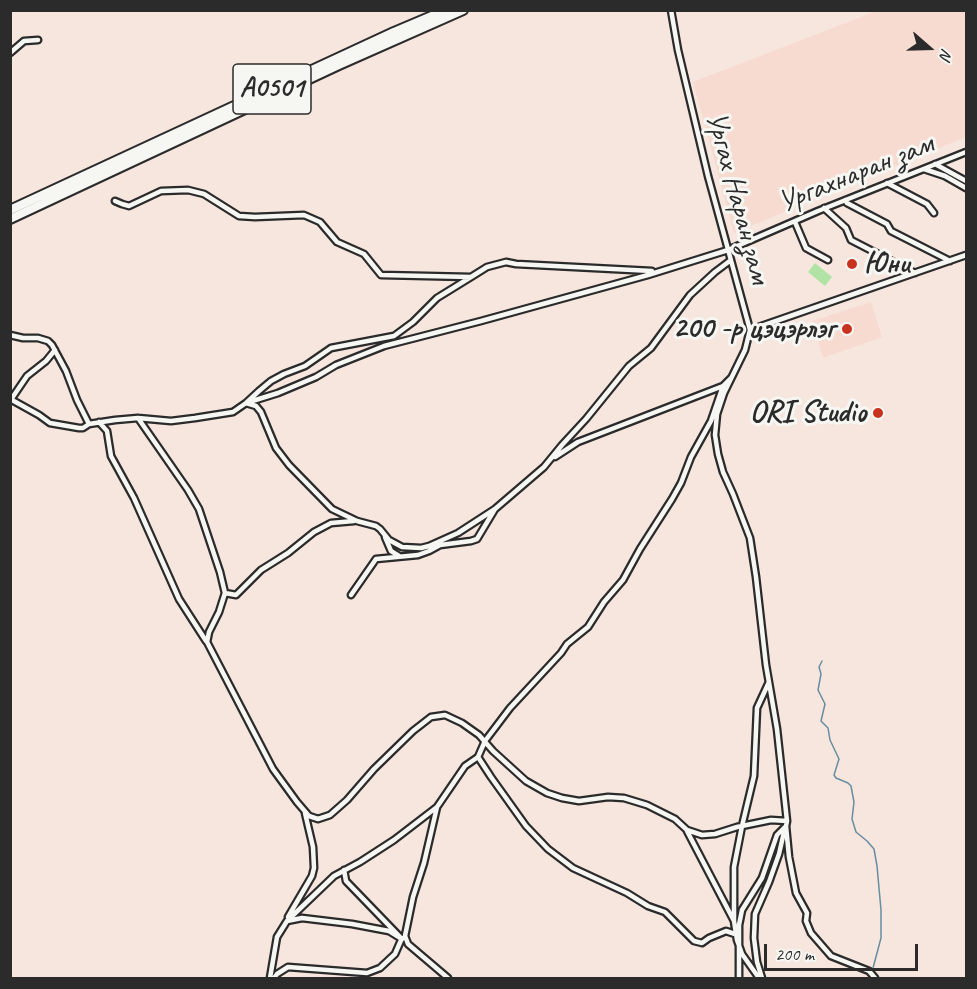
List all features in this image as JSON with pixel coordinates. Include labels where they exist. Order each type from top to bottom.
[{"type":"highway","name":"A0501","points":[[10,210],[446,10]]},
{"type":"highway","name":"A0501","points":[[10,219],[339,64],[463,10]]},
{"type":"street","name":"Ургах Наран зам","points":[[671,10],[678,50],[708,176],[750,330],[966,255]]},
{"type":"street","points":[[10,53],[24,41],[38,40]]},
{"type":"street","name":"Ургахнаран зам","points":[[246,403],[297,385],[336,365],[384,346],[492,318],[728,250],[824,208],[966,152]]},
{"type":"street","points":[[935,164],[966,181]]},
{"type":"street","points":[[924,168],[945,176],[966,189]]},
{"type":"street","points":[[887,183],[927,204],[934,213]]},
{"type":"street","points":[[115,201],[129,206],[161,190],[188,190],[204,194],[239,216],[255,218],[304,215],[320,222],[337,242],[364,254],[381,275],[471,277]]},
{"type":"street","points":[[845,200],[888,224],[891,231],[950,261]]},
{"type":"street","points":[[824,208],[846,228],[851,240],[915,273]]},
{"type":"street","points":[[795,222],[806,248],[828,260]]},
{"type":"street","points":[[550,460],[629,366],[651,348],[690,296],[731,260]]},
{"type":"street","points":[[55,351],[27,376],[11,401],[50,423],[83,428],[89,424],[115,420],[138,418],[171,421],[195,418],[233,412],[272,381],[305,366],[331,348],[394,336],[413,322],[437,298],[487,267],[506,262],[656,272]]},
{"type":"street","points":[[750,330],[745,350],[724,393],[717,414],[715,435],[723,472],[750,538],[777,729],[792,875],[796,893],[807,913],[806,921],[811,933],[831,956],[869,970],[875,978]]},
{"type":"street","points":[[10,335],[48,341],[55,351],[89,424]]},
{"type":"street","points":[[287,921],[334,876],[394,840],[437,807],[465,766],[478,756],[485,741],[510,708],[567,644],[588,627],[604,602],[624,580],[640,549],[677,491],[691,457],[711,421],[723,386],[730,378]]},
{"type":"street","points":[[401,557],[458,533],[495,509],[550,460],[578,442],[723,386]]},
{"type":"street","points":[[246,403],[256,406],[261,412],[276,448],[289,465],[332,509],[357,521],[376,526],[395,545],[421,548],[429,546]]},
{"type":"street","points":[[138,418],[199,509],[220,572],[225,593],[207,642]]},
{"type":"street","points":[[99,423],[107,431],[111,456],[134,498],[178,599],[207,642],[273,769],[309,816],[318,819],[330,816],[413,731],[431,717],[445,715],[479,735],[526,781],[547,793],[579,801],[608,797],[624,798],[647,805],[675,819],[687,830],[734,921]]},
{"type":"street","points":[[351,595],[376,559],[418,555],[440,545],[477,539],[495,509]]},
{"type":"street","points":[[225,593],[236,595],[261,570],[288,553],[314,532],[331,523],[357,521]]},
{"type":"street","points":[[384,534],[391,551],[401,557]]},
{"type":"street","points":[[761,978],[742,954],[735,934],[733,899],[734,867],[754,776],[757,708],[769,682]]},
{"type":"street","points":[[478,756],[526,826],[548,849],[573,867],[627,893],[648,906],[665,912],[694,942],[702,943],[726,931],[735,934]]},
{"type":"street","points":[[437,807],[405,936],[408,944],[448,978]]},
{"type":"street","points":[[272,978],[277,937],[312,876],[314,868],[313,848],[305,810]]},
{"type":"street","points":[[687,830],[702,835],[771,820],[786,824]]},
{"type":"street","points":[[739,978],[739,925],[742,910],[762,878],[777,835],[786,824]]},
{"type":"street","points":[[761,978],[754,938],[755,915],[779,854],[786,824]]},
{"type":"street","points":[[344,870],[346,881],[402,939]]},
{"type":"street","points":[[287,921],[302,918],[352,924],[389,931],[402,939]]},
{"type":"street","points":[[272,978],[288,967],[367,973],[380,968],[395,954],[407,928]]},
{"type":"shaded area","points":[[879,10],[966,11],[966,137],[734,233],[693,82]]},
{"type":"shaded area","name":"200 -р цэцэрлэг","points":[[871,302],[882,337],[823,358],[812,321]]},
{"type":"green space","points":[[815,263],[832,277],[825,286],[808,272]]},
{"type":"waterway","points":[[822,661],[819,667],[821,674],[818,690],[825,704],[821,721],[828,728],[830,740],[839,759],[834,775],[851,786],[854,802],[852,819],[856,832],[874,849],[877,866],[881,938],[873,968],[874,975]]},
{"type":"place","name":"Юни","points":[[852,264]]},
{"type":"place","name":"200 -р цэцэрлэг","points":[[847,329]]},
{"type":"place","name":"ORI Studio","points":[[878,413]]}]
